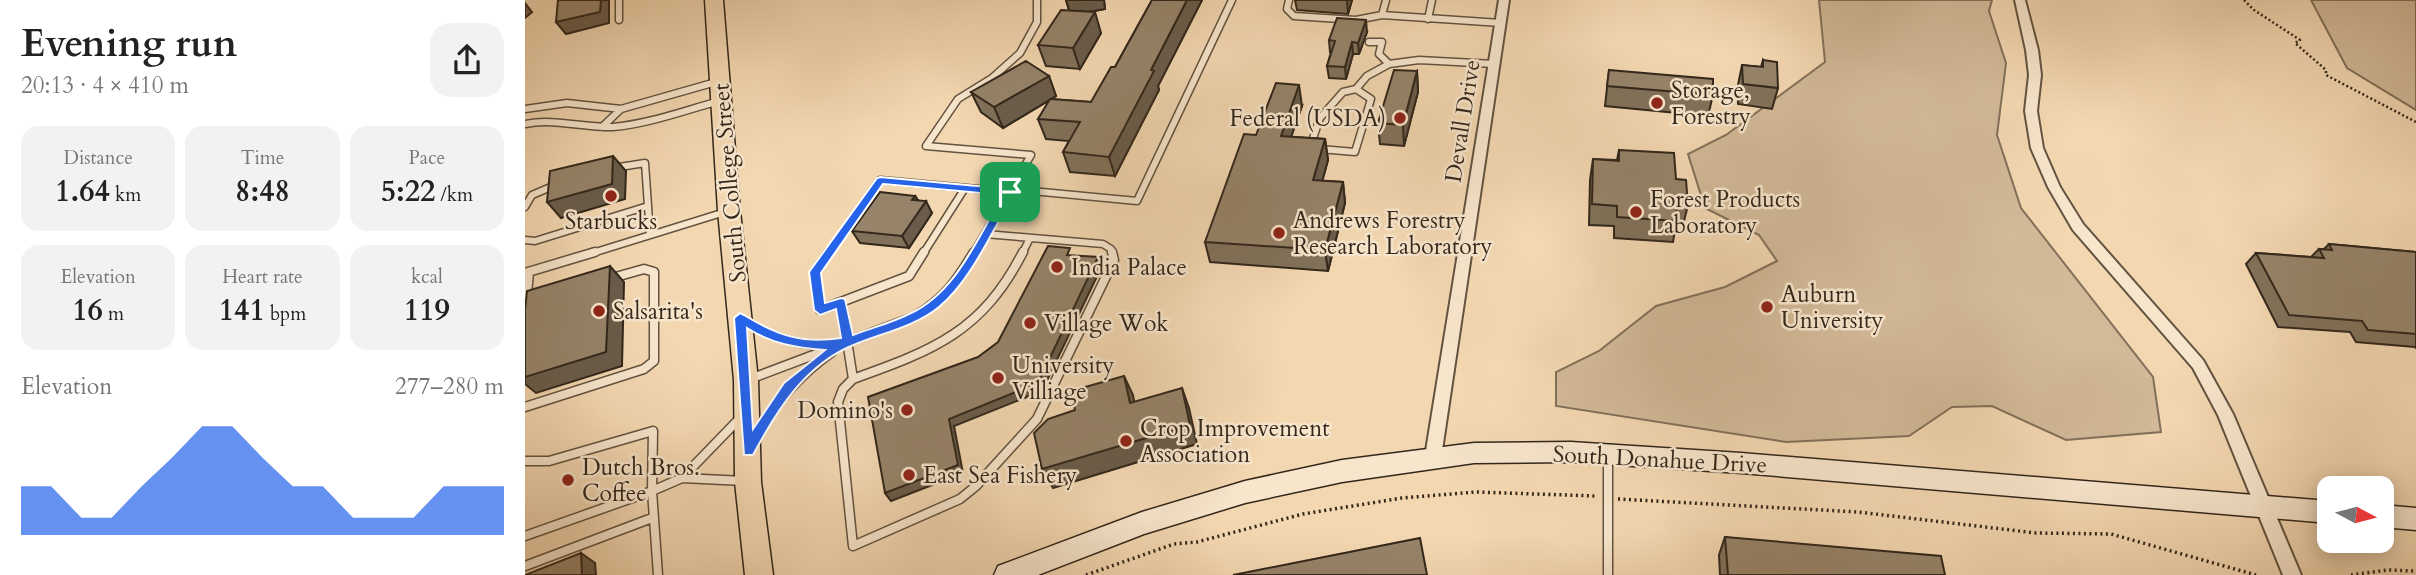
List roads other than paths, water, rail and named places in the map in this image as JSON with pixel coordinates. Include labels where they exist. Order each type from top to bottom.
[{"type":"main road","name":"South College Street","points":[[714,0],[729,211],[746,380],[748,482],[761,571]]},
{"type":"street","name":"Devall Drive","points":[[1433,457],[1504,0]]},
{"type":"street","points":[[2020,0],[2035,75],[2031,111],[2037,148],[2054,187],[2078,228],[2198,364],[2225,414],[2292,575]]},
{"type":"street","name":"South Donahue Drive","points":[[1007,575],[1142,523],[1233,495],[1331,473],[1433,457],[1517,452],[1608,455],[2005,483],[2317,511]]},
{"type":"street","points":[[2394,517],[2416,519]]},
{"type":"lane","points":[[619,0],[619,20]]},
{"type":"lane","points":[[746,380],[900,324],[934,305],[954,286],[1031,155],[926,146],[958,99],[992,78],[1020,53],[1037,22],[1037,0]]},
{"type":"lane","points":[[965,188],[909,276],[820,310],[815,272],[880,180],[1137,201],[1232,0]]},
{"type":"lane","points":[[1289,0],[1287,9],[1294,16],[1356,20],[1382,15],[1501,23]]},
{"type":"lane","points":[[1382,15],[1386,0]]},
{"type":"lane","points":[[1428,19],[1432,0]]},
{"type":"lane","points":[[1369,42],[1382,43],[1379,54],[1389,64]]},
{"type":"lane","points":[[1356,89],[1371,99],[1355,152],[1310,148],[1320,118],[1343,92],[1356,89],[1367,76],[1389,64],[1419,60],[1494,64]]},
{"type":"lane","points":[[525,109],[568,103],[621,109],[721,91]]},
{"type":"lane","points":[[525,124],[551,120],[602,127],[629,124],[721,91]]},
{"type":"lane","points":[[602,127],[621,109]]},
{"type":"lane","points":[[601,171],[625,164],[645,163],[650,235]]},
{"type":"lane","points":[[525,207],[531,195],[565,182]]},
{"type":"lane","points":[[525,240],[535,240],[648,206]]},
{"type":"lane","points":[[525,318],[527,272],[729,211]]},
{"type":"lane","points":[[985,234],[1103,244],[1114,254],[1114,260],[1043,411],[967,495],[950,505],[853,546],[838,402],[843,389],[853,379],[922,353],[967,327],[999,294],[1030,238]]},
{"type":"lane","points":[[525,407],[644,369],[654,361],[655,272],[644,269],[605,280]]},
{"type":"lane","points":[[527,302],[540,298]]},
{"type":"lane","points":[[841,302],[853,379]]},
{"type":"lane","points":[[740,318],[767,335],[784,341],[824,345],[848,342]]},
{"type":"lane","points":[[748,451],[766,418],[788,387],[815,362],[848,342]]},
{"type":"lane","points":[[525,536],[682,478],[747,411]]},
{"type":"lane","points":[[525,461],[549,461],[653,431],[652,518],[658,575]]},
{"type":"lane","points":[[1608,455],[1608,575]]},
{"type":"lane","points":[[682,478],[748,482]]},
{"type":"lane","points":[[525,566],[652,518]]},
{"type":"place","name":"Storage, Forestry","points":[[1657,103]]},
{"type":"place","name":"Federal (USDA)","points":[[1400,118]]},
{"type":"place","name":"Starbucks","points":[[611,196]]},
{"type":"place","name":"Forest Products Laboratory","points":[[1636,212]]},
{"type":"place","name":"Andrews Forestry Research Laboratory","points":[[1279,233]]},
{"type":"place","name":"India Palace","points":[[1057,267]]},
{"type":"place","name":"Auburn University","points":[[1767,307]]},
{"type":"place","name":"Salsarita's","points":[[599,311]]},
{"type":"place","name":"Village Wok","points":[[1030,323]]},
{"type":"place","name":"University Villiage","points":[[998,378]]},
{"type":"place","name":"Domino's","points":[[907,410]]},
{"type":"place","name":"Crop Improvement Association","points":[[1126,441]]},
{"type":"place","name":"East Sea Fishery","points":[[909,475]]},
{"type":"place","name":"Dutch Bros. Coffee","points":[[568,480]]}]
